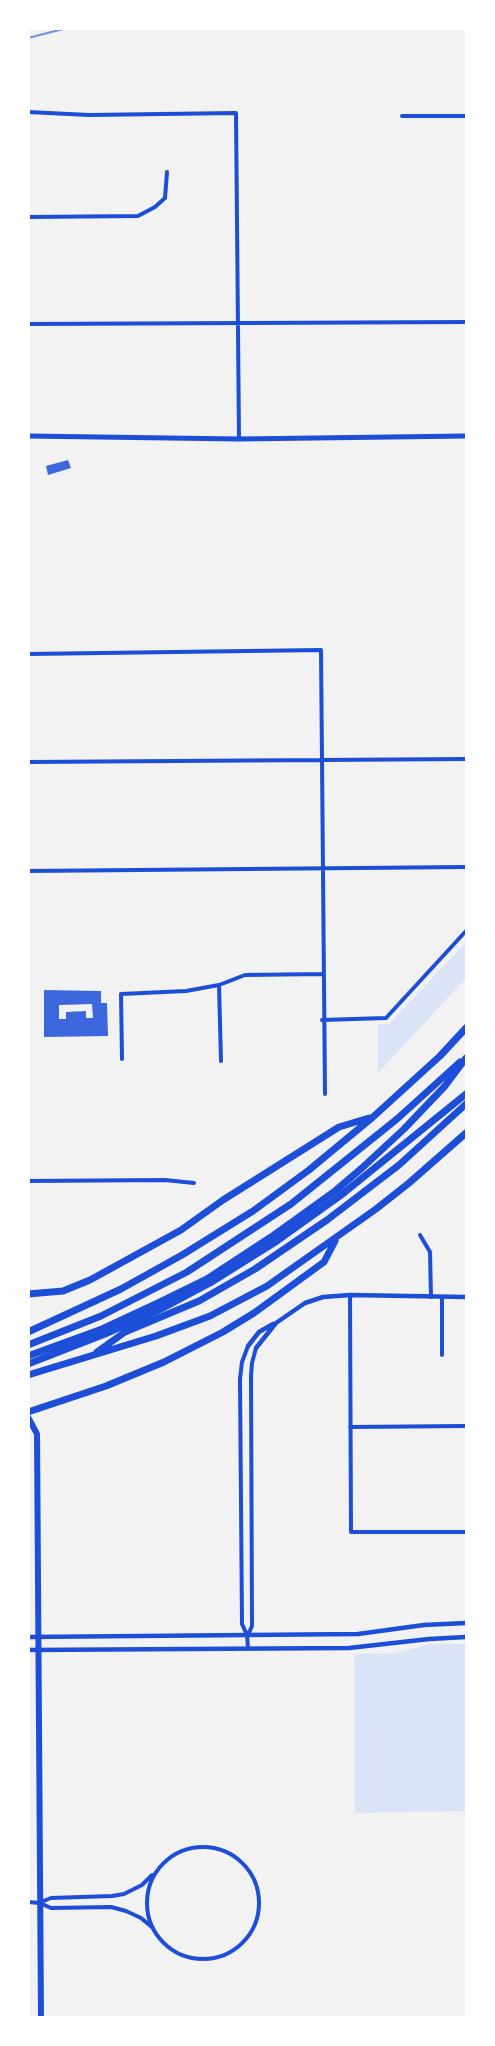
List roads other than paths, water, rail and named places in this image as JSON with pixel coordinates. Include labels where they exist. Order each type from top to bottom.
[{"type":"highway","points":[[28,1332],[121,1289],[253,1211],[309,1170],[373,1117],[440,1056],[466,1028]]},
{"type":"highway","points":[[28,1356],[102,1329],[207,1279],[338,1194],[445,1086],[466,1057]]},
{"type":"highway","points":[[28,1345],[101,1316],[187,1272],[291,1204],[397,1119],[466,1057]]},
{"type":"highway","points":[[28,1364],[115,1330],[164,1308],[210,1283],[277,1241],[466,1094]]},
{"type":"highway","points":[[93,1355],[125,1332],[198,1301],[264,1262],[327,1220],[399,1165],[466,1104]]},
{"type":"highway","points":[[28,1294],[63,1291],[90,1280],[181,1230],[223,1200],[339,1127],[373,1117]]},
{"type":"highway","points":[[28,1375],[210,1316],[267,1286],[337,1238],[409,1183],[466,1133]]},
{"type":"highway","points":[[28,1412],[106,1386],[164,1362],[223,1332],[289,1289],[324,1262],[337,1238]]},
{"type":"main road","points":[[28,436],[239,439],[466,436]]},
{"type":"main road","points":[[28,1417],[37,1434],[41,2018]]},
{"type":"street","points":[[28,112],[89,115],[236,113],[239,439]]},
{"type":"street","points":[[402,116],[466,116]]},
{"type":"street","points":[[28,217],[138,216],[155,207],[165,198],[167,172]]},
{"type":"street","points":[[28,324],[466,322]]},
{"type":"street","points":[[28,654],[321,650],[322,1020],[325,1094]]},
{"type":"street","points":[[28,762],[466,759]]},
{"type":"street","points":[[28,871],[466,867]]},
{"type":"street","points":[[322,1020],[386,1018],[466,931]]},
{"type":"street","points":[[122,1059],[121,994],[186,991],[219,985],[245,975],[322,974]]},
{"type":"street","points":[[219,985],[221,1061]]},
{"type":"street","points":[[28,1181],[165,1180],[194,1183]]},
{"type":"street","points":[[420,1235],[429,1252],[431,1297]]},
{"type":"street","points":[[350,1295],[351,1532],[466,1532]]},
{"type":"street","points":[[248,1648],[247,1635],[242,1624],[240,1378],[242,1362],[248,1346],[267,1326],[276,1323],[305,1303],[323,1297],[350,1295],[466,1297]]},
{"type":"street","points":[[442,1297],[442,1355]]},
{"type":"street","points":[[247,1635],[252,1626],[252,1363],[256,1348],[276,1323]]},
{"type":"street","points":[[350,1427],[466,1426]]},
{"type":"street","points":[[28,1637],[358,1634],[424,1625],[466,1623]]},
{"type":"street","points":[[28,1650],[349,1648],[429,1638],[466,1637]]},
{"type":"street","points":[[28,1902],[40,1903],[51,1908],[111,1907],[126,1911],[141,1918],[174,1951],[194,1958],[211,1959],[232,1952],[245,1941],[255,1925],[259,1907],[258,1891],[252,1874],[239,1859],[222,1849],[199,1846],[182,1850],[167,1859],[142,1885],[124,1894],[51,1898],[40,1903]]},
{"type":"street","points":[[153,1929],[147,1910],[147,1900],[155,1872]]},
{"type":"railway","points":[[28,38],[67,28]]}]
